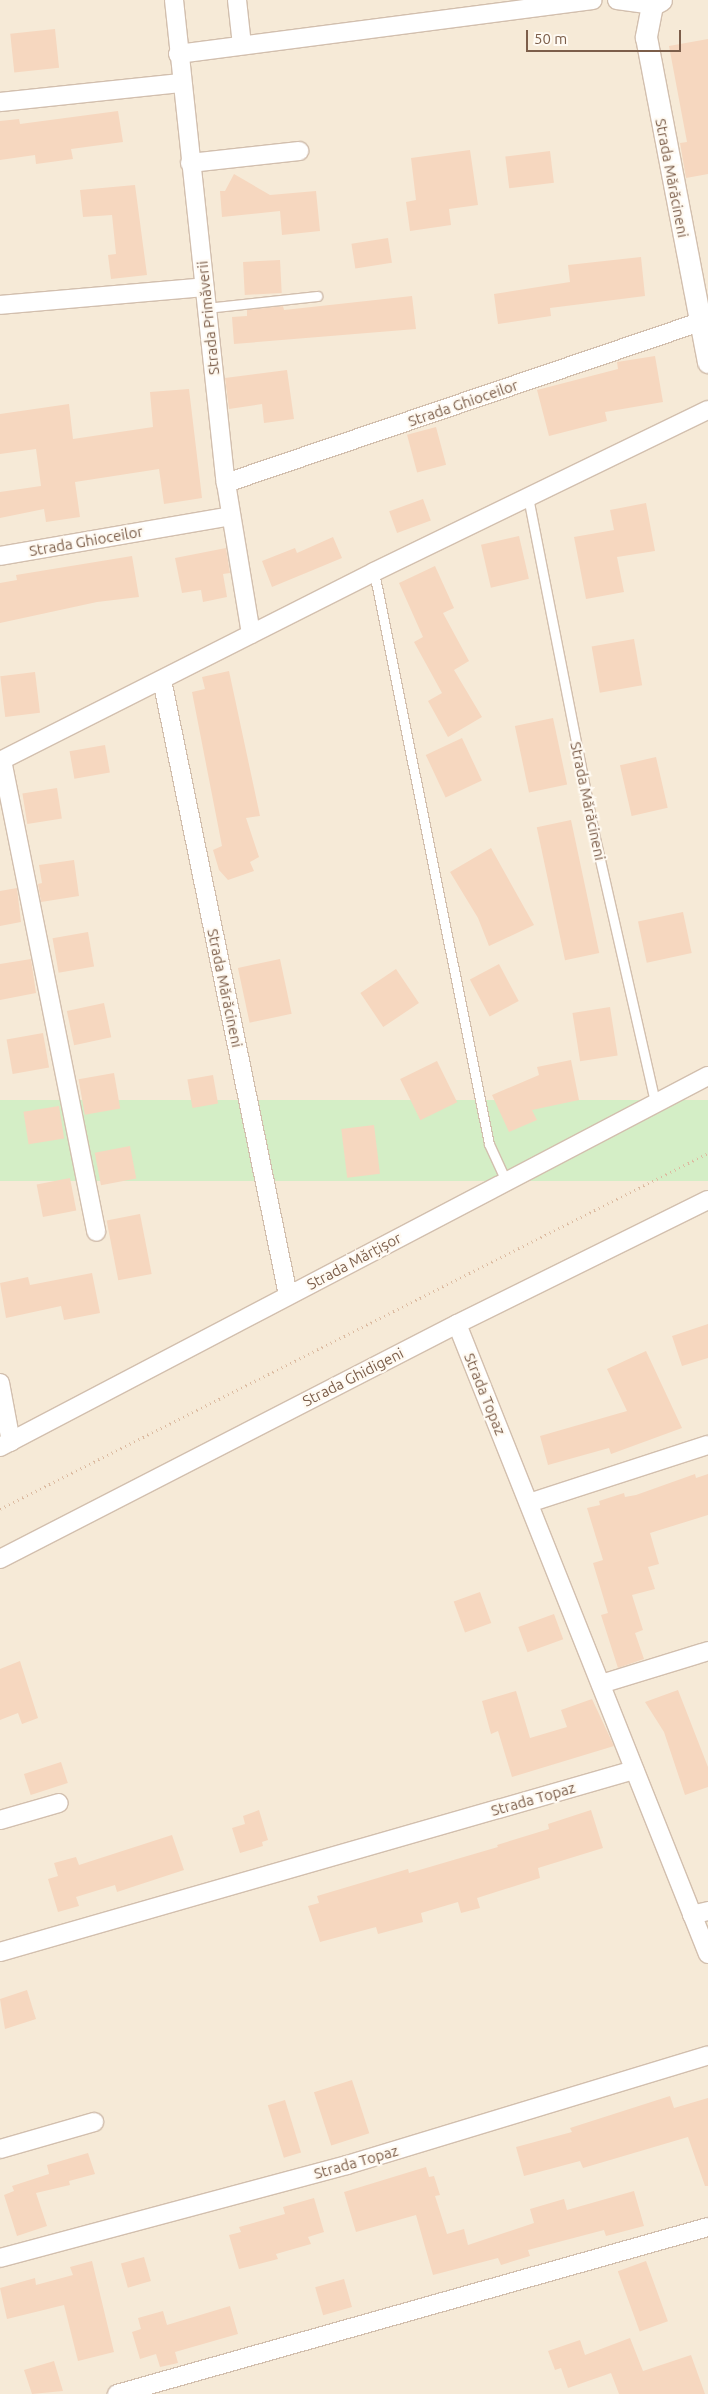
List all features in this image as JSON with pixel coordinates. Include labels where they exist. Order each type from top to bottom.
[{"type":"street","name":"Strada Primăverii","points":[[174,0],[181,83],[226,483],[251,634]]},
{"type":"street","points":[[237,0],[242,45]]},
{"type":"street","points":[[178,54],[592,0]]},
{"type":"street","points":[[617,0],[657,3]]},
{"type":"street","name":"Strada Mărăcineni","points":[[657,3],[646,37],[708,362]]},
{"type":"street","points":[[0,102],[181,83]]},
{"type":"street","points":[[190,163],[299,151]]},
{"type":"street","points":[[0,305],[204,287]]},
{"type":"street","name":"Strada Ghioceilor","points":[[226,483],[700,322]]},
{"type":"street","points":[[96,1232],[1,761],[374,572],[708,410]]},
{"type":"street","name":"Strada Ghioceilor","points":[[0,556],[231,516]]},
{"type":"street","name":"Strada Mărăcineni","points":[[162,680],[288,1295]]},
{"type":"street","name":"Strada Mărțișor","points":[[6,1444],[708,1076]]},
{"type":"street","name":"Strada Ghidigeni","points":[[0,1559],[457,1324],[708,1200]]},
{"type":"street","name":"Strada Topaz","points":[[457,1324],[634,1770],[700,1913],[708,1954]]},
{"type":"street","points":[[0,1383],[6,1444]]},
{"type":"street","points":[[529,1503],[708,1445]]},
{"type":"street","points":[[601,1684],[708,1651]]},
{"type":"street","name":"Strada Topaz","points":[[0,1952],[634,1770]]},
{"type":"street","points":[[0,1820],[59,1803]]},
{"type":"street","name":"Strada Topaz","points":[[0,2258],[347,2165],[708,2055]]},
{"type":"street","points":[[0,2149],[94,2122]]},
{"type":"street","points":[[117,2394],[708,2227]]},
{"type":"lane","points":[[206,308],[317,296]]},
{"type":"lane","name":"Strada Mărăcineni","points":[[528,497],[593,829],[655,1103]]},
{"type":"lane","points":[[374,572],[489,1144],[506,1181]]},
{"type":"path","points":[[0,1509],[708,1152]]},
{"type":"shaded area","points":[[0,0],[708,0],[708,2394],[0,2394]]},
{"type":"green space","points":[[0,1100],[708,1100],[708,1181],[0,1181]]},
{"type":"building","points":[[55,29],[59,68],[14,72],[10,34]]},
{"type":"building","points":[[708,39],[708,174],[686,178],[680,143],[687,142],[669,46]]},
{"type":"building","points":[[118,111],[123,142],[71,149],[73,159],[36,164],[35,155],[0,160],[0,121],[19,119],[20,124]]},
{"type":"building","points":[[470,150],[478,205],[449,209],[451,225],[410,231],[406,202],[416,200],[411,158]]},
{"type":"building","points":[[550,151],[554,183],[509,188],[505,156]]},
{"type":"building","points":[[234,174],[270,195],[316,191],[320,231],[282,235],[280,211],[222,217],[220,191],[225,191]]},
{"type":"building","points":[[135,185],[147,275],[111,279],[108,255],[116,254],[112,215],[83,217],[80,190]]},
{"type":"building","points":[[388,238],[392,263],[355,268],[351,244]]},
{"type":"building","points":[[641,257],[645,296],[550,308],[551,316],[498,324],[494,294],[570,282],[568,265]]},
{"type":"building","points":[[280,260],[282,293],[245,295],[243,262]]},
{"type":"building","points":[[412,296],[416,329],[234,344],[232,317],[247,316],[247,310],[283,306],[284,310]]},
{"type":"building","points":[[655,356],[663,402],[605,412],[607,421],[549,436],[537,390],[618,369],[617,362]]},
{"type":"building","points":[[287,370],[294,419],[264,423],[262,404],[229,409],[225,378]]},
{"type":"building","points":[[189,389],[202,498],[164,504],[159,469],[75,482],[80,517],[46,522],[44,509],[0,518],[0,492],[41,486],[36,449],[0,454],[0,414],[69,404],[73,439],[153,427],[150,392]]},
{"type":"building","points":[[436,427],[446,465],[417,472],[407,435]]},
{"type":"building","points":[[423,499],[431,521],[397,533],[389,511]]},
{"type":"building","points":[[646,503],[655,551],[617,557],[624,592],[586,599],[574,537],[614,530],[610,510]]},
{"type":"building","points":[[519,536],[529,579],[491,588],[481,545]]},
{"type":"building","points":[[333,537],[342,558],[272,587],[262,561],[295,548],[297,553]]},
{"type":"building","points":[[226,548],[230,573],[223,574],[227,597],[203,602],[201,590],[182,593],[175,558]]},
{"type":"building","points":[[132,556],[139,597],[97,602],[0,623],[0,583],[17,580],[16,575]]},
{"type":"building","points":[[435,566],[454,608],[443,613],[469,661],[454,670],[482,717],[448,737],[428,701],[442,693],[414,642],[423,637],[399,583]]},
{"type":"building","points":[[634,639],[642,685],[600,693],[592,646]]},
{"type":"building","points":[[229,671],[260,816],[246,818],[259,857],[250,862],[254,871],[228,880],[219,870],[213,850],[222,846],[192,692],[205,689],[202,677]]},
{"type":"building","points":[[35,672],[40,713],[5,717],[0,676]]},
{"type":"building","points":[[553,718],[567,785],[529,793],[515,726]]},
{"type":"building","points":[[462,738],[482,781],[446,798],[426,755]]},
{"type":"building","points":[[105,745],[110,773],[74,779],[70,751]]},
{"type":"building","points":[[656,757],[668,808],[632,816],[620,765]]},
{"type":"building","points":[[57,788],[62,819],[27,824],[22,793]]},
{"type":"building","points":[[571,820],[599,953],[565,960],[537,827]]},
{"type":"building","points":[[491,848],[534,925],[489,946],[478,918],[450,872]]},
{"type":"building","points":[[74,860],[79,896],[41,902],[38,884],[42,883],[39,865]]},
{"type":"building","points":[[17,888],[21,922],[0,926],[0,891]]},
{"type":"building","points":[[683,912],[692,953],[647,963],[638,922]]},
{"type":"building","points":[[88,932],[94,966],[59,973],[53,938]]},
{"type":"building","points":[[31,959],[36,993],[0,1000],[0,964]]},
{"type":"building","points":[[280,959],[292,1014],[250,1023],[238,968]]},
{"type":"building","points":[[499,964],[519,1001],[490,1017],[470,979]]},
{"type":"building","points":[[396,969],[419,1003],[383,1027],[360,993]]},
{"type":"building","points":[[104,1003],[111,1037],[74,1045],[67,1011]]},
{"type":"building","points":[[610,1007],[618,1055],[580,1061],[572,1013]]},
{"type":"building","points":[[43,1033],[49,1067],[13,1074],[7,1039]]},
{"type":"building","points":[[571,1060],[579,1100],[532,1110],[537,1120],[509,1132],[492,1095],[539,1075],[537,1067]]},
{"type":"building","points":[[437,1061],[457,1102],[420,1120],[400,1079]]},
{"type":"building","points":[[114,1073],[120,1108],[85,1115],[79,1079]]},
{"type":"building","points":[[213,1075],[218,1104],[192,1108],[187,1080]]},
{"type":"building","points":[[59,1106],[64,1139],[29,1144],[23,1112]]},
{"type":"building","points":[[374,1125],[380,1174],[347,1178],[341,1129]]},
{"type":"building","points":[[130,1146],[136,1178],[101,1185],[95,1153]]},
{"type":"building","points":[[70,1178],[76,1210],[43,1217],[37,1184]]},
{"type":"building","points":[[140,1214],[152,1274],[118,1280],[107,1220]]},
{"type":"building","points":[[92,1273],[100,1313],[64,1320],[61,1306],[6,1318],[0,1283],[28,1277],[30,1285]]},
{"type":"building","points":[[708,1324],[708,1358],[682,1366],[672,1336]]},
{"type":"building","points":[[646,1351],[682,1428],[611,1454],[609,1448],[548,1465],[540,1436],[627,1411],[607,1369]]},
{"type":"building","points":[[695,1474],[696,1478],[708,1474],[708,1515],[650,1533],[659,1564],[648,1567],[655,1589],[632,1595],[643,1630],[635,1633],[644,1659],[618,1668],[601,1615],[608,1613],[593,1563],[603,1560],[587,1508],[600,1505],[599,1501],[624,1493],[625,1497],[636,1495]]},
{"type":"building","points":[[480,1592],[491,1623],[465,1633],[454,1602]]},
{"type":"building","points":[[554,1614],[563,1639],[528,1652],[518,1627]]},
{"type":"building","points":[[20,1661],[38,1718],[22,1724],[18,1713],[0,1720],[0,1669]]},
{"type":"building","points":[[678,1690],[708,1767],[708,1787],[685,1795],[664,1732],[645,1702]]},
{"type":"building","points":[[516,1691],[530,1738],[567,1727],[561,1710],[592,1699],[614,1746],[512,1777],[498,1731],[491,1734],[482,1701]]},
{"type":"building","points":[[61,1762],[68,1783],[31,1795],[24,1774]]},
{"type":"building","points":[[259,1810],[268,1840],[262,1842],[263,1846],[240,1853],[232,1828],[245,1824],[243,1816]]},
{"type":"building","points":[[591,1810],[603,1848],[538,1868],[540,1878],[477,1898],[480,1908],[461,1913],[458,1902],[421,1913],[423,1922],[378,1934],[376,1927],[320,1942],[308,1906],[319,1903],[317,1896],[408,1869],[409,1873],[498,1847],[497,1845],[549,1829],[548,1824]]},
{"type":"building","points":[[172,1835],[184,1870],[117,1892],[115,1885],[76,1897],[79,1906],[58,1912],[48,1879],[58,1876],[54,1863],[76,1857],[79,1865]]},
{"type":"building","points":[[27,1990],[36,2019],[5,2029],[0,1999]]},
{"type":"building","points":[[352,2080],[369,2133],[331,2146],[314,2092]]},
{"type":"building","points":[[670,2096],[674,2108],[708,2098],[708,2186],[705,2186],[688,2137],[583,2168],[580,2161],[524,2176],[516,2147],[572,2132],[570,2128]]},
{"type":"building","points":[[285,2100],[301,2153],[284,2158],[268,2105]]},
{"type":"building","points":[[88,2153],[95,2174],[69,2181],[70,2185],[36,2193],[47,2226],[17,2236],[4,2195],[14,2191],[12,2186],[49,2174],[47,2165]]},
{"type":"building","points":[[426,2167],[429,2177],[434,2176],[440,2195],[435,2196],[447,2234],[464,2229],[468,2245],[534,2223],[530,2209],[564,2199],[567,2210],[634,2191],[644,2226],[606,2236],[604,2230],[528,2250],[530,2256],[501,2265],[498,2258],[433,2275],[416,2215],[356,2232],[344,2192]]},
{"type":"building","points":[[314,2198],[324,2232],[308,2237],[311,2244],[276,2254],[278,2259],[239,2269],[229,2235],[241,2232],[239,2227],[285,2214],[283,2207]]},
{"type":"building","points":[[144,2257],[151,2281],[128,2288],[121,2264]]},
{"type":"building","points":[[92,2261],[114,2352],[78,2361],[64,2305],[7,2319],[0,2288],[35,2278],[36,2285],[73,2275],[70,2267]]},
{"type":"building","points":[[646,2261],[668,2321],[640,2331],[618,2271]]},
{"type":"building","points":[[344,2279],[352,2307],[323,2315],[315,2287]]},
{"type":"building","points":[[230,2306],[238,2334],[175,2352],[178,2363],[160,2367],[156,2354],[140,2359],[132,2332],[141,2329],[138,2318],[163,2311],[167,2325]]},
{"type":"building","points":[[630,2338],[643,2371],[691,2355],[705,2394],[619,2394],[611,2373],[568,2388],[561,2368],[555,2370],[548,2351],[580,2340],[585,2355]]},
{"type":"building","points":[[54,2361],[63,2391],[32,2394],[24,2370]]}]
